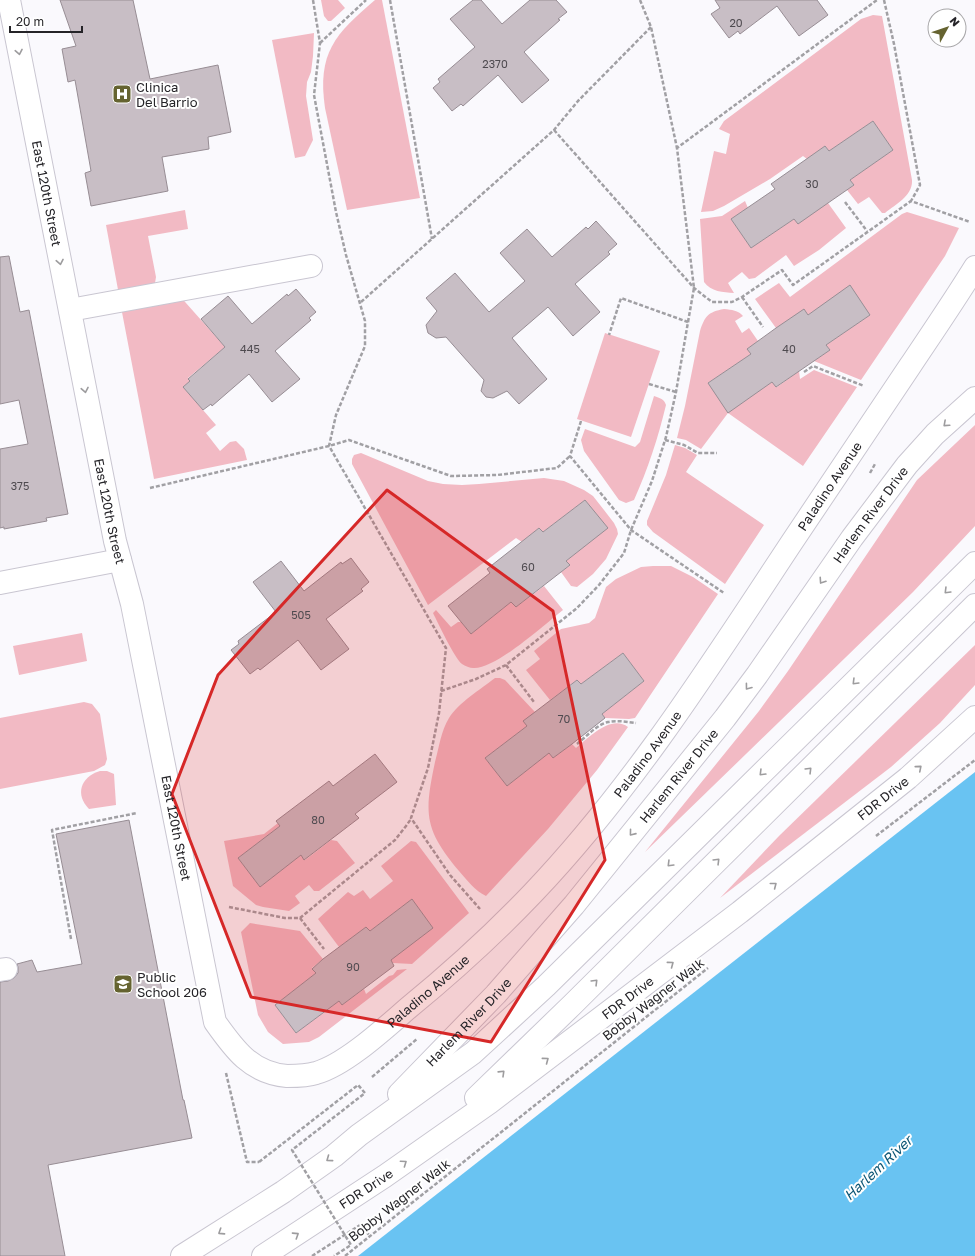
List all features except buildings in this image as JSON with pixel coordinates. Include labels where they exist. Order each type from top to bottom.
[{"type":"main road","name":"East 120th Street","points":[[9,0],[114,541],[132,604],[214,1022]]},
{"type":"main road","points":[[70,310],[311,266]]},
{"type":"main road","name":"Paladino Avenue","points":[[214,1022],[239,1054],[261,1070],[275,1074],[303,1076],[316,1074],[329,1068],[364,1045],[449,974],[533,893],[577,844],[624,786],[681,706],[729,637],[975,267]]},
{"type":"main road","name":"Harlem River Drive","points":[[359,1135],[496,994],[574,905],[758,675],[852,538],[907,465],[935,434],[975,398]]},
{"type":"main road","points":[[0,583],[120,560]]},
{"type":"main road","points":[[182,1256],[283,1192],[334,1156],[359,1135],[474,1053],[540,991],[975,563]]},
{"type":"main road","points":[[424,1149],[583,994],[975,605]]},
{"type":"main road","name":"FDR Drive","points":[[263,1256],[424,1149],[489,1103],[740,912],[908,778],[975,717]]},
{"type":"path","points":[[229,907],[285,918],[300,918],[395,840],[411,818],[428,768],[439,713],[446,648],[329,446],[336,415],[365,346],[365,321],[346,255],[336,212],[314,95],[320,43],[313,0]]},
{"type":"path","points":[[320,43],[366,0]]},
{"type":"path","points":[[390,0],[432,239]]},
{"type":"path","points":[[441,691],[476,679],[506,665],[576,608],[599,585],[624,553],[631,530],[652,481],[665,440],[676,392],[694,288],[677,148],[651,27],[640,0]]},
{"type":"path","points":[[677,148],[877,0]]},
{"type":"path","points":[[554,130],[694,288],[712,302],[732,302],[782,270],[793,284],[911,201],[920,185],[894,44],[884,0]]},
{"type":"path","points":[[360,302],[554,130],[578,101],[651,27]]},
{"type":"path","points":[[911,201],[970,222]]},
{"type":"path","points":[[846,202],[867,231]]},
{"type":"path","points":[[742,297],[763,327]]},
{"type":"path","points":[[609,334],[621,298],[688,322]]},
{"type":"path","points":[[804,372],[813,366],[864,386]]},
{"type":"path","points":[[649,384],[676,392]]},
{"type":"path","points":[[150,488],[349,440],[451,476],[497,475],[557,468],[570,456],[581,421]]},
{"type":"path","points":[[665,440],[684,444],[698,453],[717,453]]},
{"type":"path","points":[[570,456],[631,530],[724,593]]},
{"type":"path","points":[[506,665],[534,702]]},
{"type":"path","points":[[577,744],[598,727],[608,722],[621,721],[636,723]]},
{"type":"path","points":[[876,836],[975,760]]},
{"type":"path","points":[[71,939],[52,830],[137,813]]},
{"type":"path","points":[[411,818],[450,875],[480,909]]},
{"type":"path","points":[[300,918],[324,950]]},
{"type":"path","name":"Bobby Wagner Walk","points":[[345,1256],[714,964]]},
{"type":"path","points":[[225,1066],[247,1162],[259,1162],[358,1085],[365,1093],[292,1150],[352,1244],[334,1256]]},
{"type":"path","points":[[312,1256],[360,1225],[370,1236]]},
{"type":"highlighted area","points":[[387,490],[553,611],[605,860],[491,1042],[251,997],[172,794],[218,675]]},
{"type":"shaded area","points":[[321,0],[338,0],[345,8],[331,21],[328,21],[324,16]]},
{"type":"shaded area","points":[[375,0],[382,0],[420,198],[347,210],[325,108],[323,89],[324,73],[332,46],[339,35],[349,23]]},
{"type":"shaded area","points":[[873,15],[882,16],[912,180],[912,186],[907,195],[899,203],[885,213],[882,213],[869,197],[858,204],[847,190],[854,185],[850,180],[893,150],[873,121],[829,151],[825,146],[807,159],[803,156],[770,179],[724,206],[713,211],[701,212],[714,151],[726,154],[730,134],[719,129],[724,121],[861,19]]},
{"type":"shaded area","points":[[314,33],[311,72],[307,82],[306,96],[313,140],[305,156],[295,158],[272,40]]},
{"type":"shaded area","points":[[745,201],[748,208],[731,219],[751,248],[794,219],[828,203],[846,228],[819,250],[794,266],[786,255],[755,278],[749,279],[742,272],[728,283],[734,293],[714,290],[704,282],[700,219],[722,216]]},
{"type":"shaded area","points":[[185,210],[188,229],[148,236],[156,277],[155,283],[152,286],[119,295],[106,225]]},
{"type":"shaded area","points":[[907,212],[959,228],[945,256],[861,380],[814,361],[830,350],[826,345],[870,315],[850,286],[808,315],[804,310],[776,328],[755,299],[779,283],[790,297],[902,214]]},
{"type":"shaded area","points":[[178,294],[225,347],[188,378],[190,381],[183,387],[216,425],[206,433],[220,451],[230,442],[236,441],[244,449],[247,460],[154,479],[121,307]]},
{"type":"shaded area","points":[[724,309],[741,314],[743,316],[735,321],[742,333],[749,328],[758,341],[748,349],[751,354],[708,383],[728,412],[772,382],[777,387],[799,371],[800,379],[814,370],[857,387],[803,466],[728,413],[701,449],[686,440],[677,438],[700,331],[706,318],[711,313]]},
{"type":"shaded area","points":[[605,333],[660,351],[631,437],[577,419]]},
{"type":"shaded area","points":[[654,396],[662,399],[666,405],[663,417],[644,477],[634,500],[626,503],[619,500],[584,451],[581,440],[585,429],[635,447],[640,442]]},
{"type":"shaded area","points":[[975,425],[975,526],[913,592],[645,852],[759,711],[788,671],[917,480]]},
{"type":"shaded area","points":[[675,445],[685,448],[697,455],[686,472],[764,525],[725,584],[653,532],[647,525],[647,521],[666,475]]},
{"type":"shaded area","points":[[361,453],[428,481],[443,484],[479,484],[544,478],[564,481],[593,496],[614,523],[618,534],[606,559],[593,574],[577,587],[571,586],[561,572],[569,566],[566,561],[607,528],[585,500],[543,532],[539,528],[522,542],[516,538],[428,605],[352,464],[354,455]]},
{"type":"shaded area","points":[[671,566],[693,577],[718,594],[635,718],[605,718],[602,714],[644,681],[623,653],[581,684],[577,680],[550,700],[526,670],[540,659],[534,651],[561,629],[589,623],[595,618],[606,587],[616,579],[641,567]]},
{"type":"shaded area","points":[[544,586],[563,610],[520,645],[494,662],[482,667],[470,668],[463,665],[459,661],[433,613],[436,610],[451,627],[458,622],[461,622],[471,634],[511,602],[516,607]]},
{"type":"shaded area","points":[[82,633],[87,661],[19,675],[13,646]]},
{"type":"shaded area","points":[[975,645],[975,685],[940,723],[891,767],[720,898],[779,836]]},
{"type":"shaded area","points":[[495,678],[505,680],[535,712],[524,721],[527,726],[485,758],[507,786],[549,753],[553,758],[572,744],[576,748],[607,725],[614,723],[628,727],[597,770],[548,829],[486,896],[468,882],[439,844],[433,832],[430,820],[429,795],[435,762],[446,723],[458,707],[470,696]]},
{"type":"shaded area","points":[[84,702],[92,704],[100,714],[107,759],[105,765],[94,771],[0,789],[0,718]]},
{"type":"shaded area","points":[[100,771],[107,771],[114,774],[116,805],[89,809],[82,798],[82,787],[88,778]]},
{"type":"shaded area","points":[[278,823],[280,826],[238,858],[260,887],[301,855],[305,860],[331,840],[337,841],[355,863],[319,891],[314,891],[309,885],[295,896],[300,903],[289,911],[256,905],[233,886],[224,841],[264,834]]},
{"type":"shaded area","points":[[411,841],[416,842],[469,913],[412,964],[393,963],[390,960],[433,928],[412,899],[370,931],[366,927],[339,947],[318,919],[348,892],[354,896],[363,890],[370,899],[393,881],[381,866]]},
{"type":"shaded area","points":[[250,923],[300,931],[323,959],[312,968],[316,973],[275,1005],[296,1033],[339,1001],[342,1005],[364,989],[366,994],[389,976],[393,975],[397,970],[407,969],[319,1037],[309,1042],[283,1044],[268,1032],[258,1015],[241,932]]},
{"type":"water","name":"Harlem River","points":[[975,772],[975,1256],[358,1256]]},
{"type":"place","name":"Clinica Del Barrio","points":[[122,94]]},
{"type":"place","name":"Public School 206","points":[[123,984]]}]
